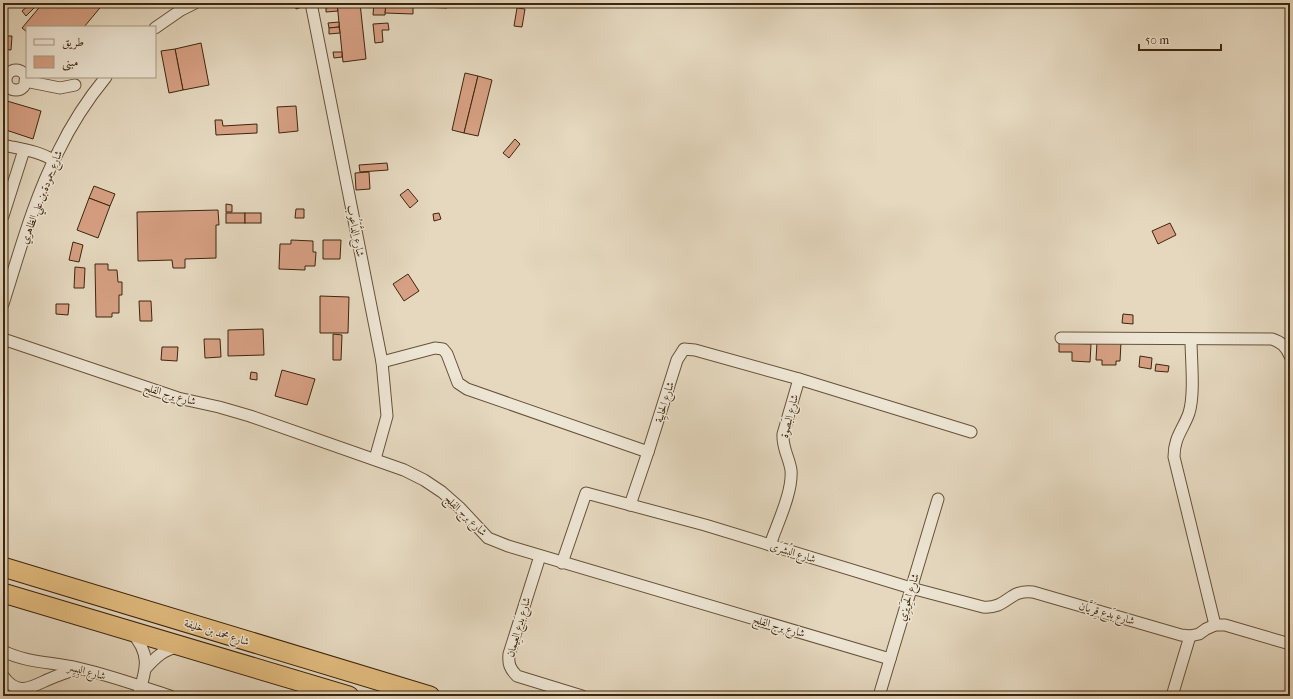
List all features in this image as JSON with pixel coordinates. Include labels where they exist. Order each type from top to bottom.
[{"type":"highway","name":"شارع محمد بن خليفة","points":[[3,567],[430,696]]},
{"type":"highway","points":[[3,593],[349,696]]},
{"type":"street","points":[[156,27],[181,10],[195,3]]},
{"type":"street","name":"شارع الدَّاعُوب","points":[[311,3],[382,362],[387,416],[375,459]]},
{"type":"street","points":[[16,70],[23,74],[25,81],[24,85],[19,90],[15,90],[5,82],[9,73],[16,70]]},
{"type":"street","name":"شارع حمودة بن علي الظاهري","points":[[3,304],[36,204],[54,161],[89,98],[105,78]]},
{"type":"street","points":[[25,81],[60,88],[75,85]]},
{"type":"street","points":[[3,145],[49,157],[54,161]]},
{"type":"street","points":[[3,216],[24,150]]},
{"type":"street","points":[[1061,338],[1272,339],[1280,341],[1286,347],[1290,356]]},
{"type":"street","name":"شارع برج الفلج","points":[[3,339],[172,396],[250,416],[404,470],[424,480],[442,492],[459,507],[488,538],[508,546],[890,658]]},
{"type":"street","points":[[1191,339],[1191,402],[1189,413],[1176,438],[1174,456],[1215,625]]},
{"type":"street","points":[[382,362],[435,348],[443,349],[447,354],[458,383],[466,389],[648,452],[630,505]]},
{"type":"street","name":"شارع الحابِية","points":[[648,452],[677,360],[684,349],[696,350],[799,379],[971,432]]},
{"type":"street","name":"شارع البَصوة","points":[[770,545],[789,492],[791,481],[789,459],[782,443],[783,434],[799,379]]},
{"type":"street","name":"شارع البُشرَى","points":[[562,563],[586,494],[705,525],[911,588],[982,607],[1000,605]]},
{"type":"street","name":"شارع الحِوَيزِي","points":[[879,696],[938,499]]},
{"type":"street","name":"شارع بَدع العِيمان","points":[[540,556],[509,654],[508,663],[511,671],[517,676],[582,696]]},
{"type":"street","name":"شارع بَدع قِرَيَّان","points":[[1000,605],[1018,592],[1033,592],[1181,635],[1190,636]]},
{"type":"street","points":[[1172,696],[1190,636],[1199,634],[1215,625],[1225,625],[1290,644]]},
{"type":"street","points":[[130,631],[140,644],[145,656],[146,668],[140,691]]},
{"type":"street","points":[[146,668],[162,653],[182,646]]},
{"type":"street","name":"شارع البِسِر","points":[[3,651],[30,660],[71,667],[140,691],[170,696]]},
{"type":"street","points":[[3,676],[16,688],[28,688],[68,672],[71,667]]},
{"type":"building","points":[[31,3],[39,3],[26,16],[22,11]]},
{"type":"building","points":[[43,3],[104,3],[85,26],[26,26],[26,31],[22,28]]},
{"type":"building","points":[[294,3],[304,3],[305,6],[296,9]]},
{"type":"building","points":[[337,3],[360,3],[366,59],[343,62]]},
{"type":"building","points":[[374,3],[386,3],[385,15],[373,15]]},
{"type":"building","points":[[386,3],[413,3],[413,14],[385,13]]},
{"type":"building","points":[[422,3],[447,3],[447,8],[422,7]]},
{"type":"building","points":[[337,6],[338,11],[326,12],[326,8]]},
{"type":"building","points":[[517,8],[525,9],[522,27],[514,26]]},
{"type":"building","points":[[339,22],[339,27],[329,28],[328,23]]},
{"type":"building","points":[[388,23],[389,30],[382,30],[383,42],[375,43],[373,24]]},
{"type":"building","points":[[339,27],[340,33],[329,34],[329,28]]},
{"type":"building","points":[[3,36],[12,36],[11,50],[3,49]]},
{"type":"building","points":[[201,43],[209,85],[183,90],[175,49]]},
{"type":"building","points":[[175,49],[183,90],[169,93],[161,51]]},
{"type":"building","points":[[333,52],[342,52],[342,57],[334,58]]},
{"type":"building","points":[[465,73],[478,76],[464,133],[452,130]]},
{"type":"building","points":[[478,76],[492,80],[478,136],[464,133]]},
{"type":"building","points":[[7,101],[41,111],[33,139],[3,129],[3,113]]},
{"type":"building","points":[[296,106],[298,131],[279,133],[277,107]]},
{"type":"building","points":[[215,120],[222,120],[223,126],[257,124],[257,133],[216,135]]},
{"type":"building","points":[[515,139],[520,144],[509,158],[503,153]]},
{"type":"building","points":[[387,163],[388,170],[360,172],[359,165]]},
{"type":"building","points":[[369,172],[370,189],[356,190],[355,173]]},
{"type":"building","points":[[94,186],[115,194],[110,206],[89,198]]},
{"type":"building","points":[[408,189],[418,201],[410,208],[400,195]]},
{"type":"building","points":[[89,198],[110,206],[98,238],[77,230]]},
{"type":"building","points":[[226,204],[232,205],[232,212],[226,212]]},
{"type":"building","points":[[296,209],[304,209],[304,218],[295,218]]},
{"type":"building","points":[[218,210],[219,225],[216,225],[216,258],[185,259],[185,268],[173,268],[172,260],[138,261],[137,212]]},
{"type":"building","points":[[226,213],[245,213],[245,223],[226,223]]},
{"type":"building","points":[[245,213],[261,213],[261,223],[245,223]]},
{"type":"building","points":[[439,213],[441,219],[434,221],[433,214]]},
{"type":"building","points":[[1170,223],[1176,235],[1158,244],[1152,231]]},
{"type":"building","points":[[291,240],[313,241],[313,252],[316,252],[315,266],[305,266],[305,270],[279,269],[280,244],[291,244]]},
{"type":"building","points":[[323,240],[341,240],[340,259],[323,259]]},
{"type":"building","points":[[73,242],[83,245],[79,262],[69,260]]},
{"type":"building","points":[[95,264],[108,264],[108,270],[117,270],[118,282],[122,282],[122,295],[119,295],[119,313],[112,313],[112,317],[96,317]]},
{"type":"building","points":[[75,267],[85,268],[84,288],[74,288]]},
{"type":"building","points":[[408,274],[419,291],[404,301],[393,284]]},
{"type":"building","points":[[320,296],[349,297],[348,333],[320,333]]},
{"type":"building","points":[[139,301],[151,301],[152,321],[140,321]]},
{"type":"building","points":[[56,304],[69,304],[68,315],[56,314]]},
{"type":"building","points":[[1123,314],[1133,315],[1133,324],[1122,323]]},
{"type":"building","points":[[263,329],[264,355],[228,356],[228,330]]},
{"type":"building","points":[[333,334],[342,335],[341,360],[333,360]]},
{"type":"building","points":[[204,339],[220,339],[221,357],[205,358]]},
{"type":"building","points":[[1097,342],[1121,342],[1120,361],[1116,361],[1116,365],[1102,365],[1102,360],[1096,360]]},
{"type":"building","points":[[1059,343],[1091,344],[1090,362],[1072,361],[1072,352],[1059,352]]},
{"type":"building","points":[[162,347],[178,347],[177,361],[161,360]]},
{"type":"building","points":[[1140,356],[1152,358],[1151,369],[1139,367]]},
{"type":"building","points":[[1156,364],[1169,366],[1168,372],[1155,371]]},
{"type":"building","points":[[282,370],[315,379],[307,405],[275,396]]},
{"type":"building","points":[[251,372],[257,373],[257,380],[250,379]]}]
